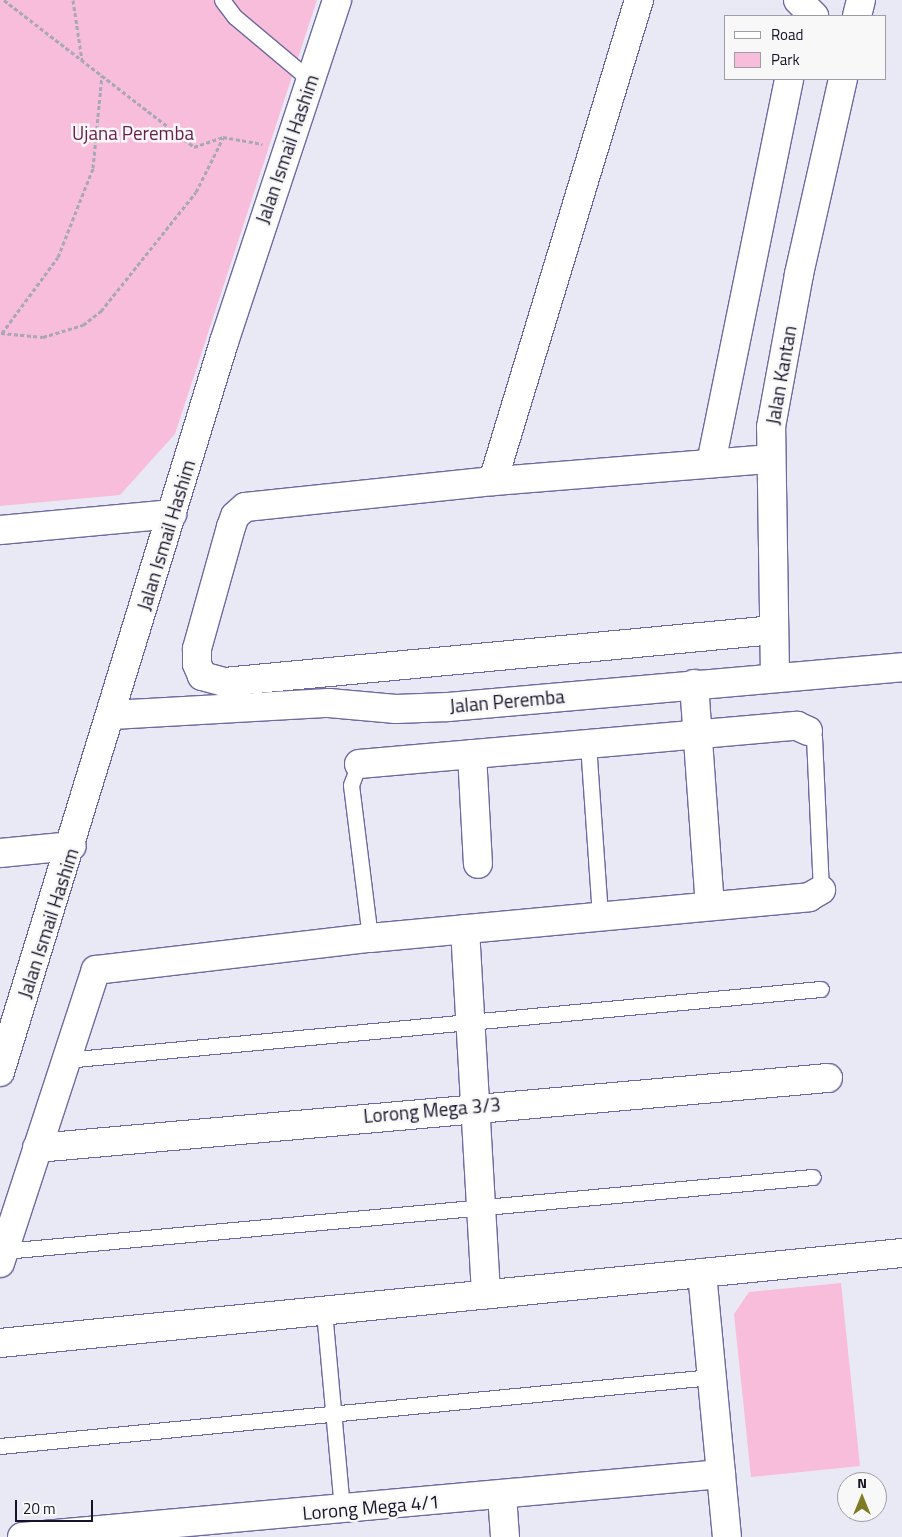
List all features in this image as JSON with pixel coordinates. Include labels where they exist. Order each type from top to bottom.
[{"type":"street","name":"Jalan Ismail Hashim","points":[[1,1065],[72,846],[172,514],[287,149],[337,0]]},
{"type":"street","points":[[492,480],[639,0]]},
{"type":"street","points":[[857,15],[861,0]]},
{"type":"street","points":[[711,463],[789,80]]},
{"type":"street","name":"Jalan Kantan","points":[[776,676],[769,459],[799,274],[843,80]]},
{"type":"street","points":[[769,459],[492,480],[246,507],[235,516],[197,649],[202,676],[224,682],[400,668],[774,630]]},
{"type":"street","points":[[0,530],[172,514]]},
{"type":"street","name":"Jalan Peremba","points":[[112,715],[329,703],[396,709],[448,707],[776,676],[902,667]]},
{"type":"street","points":[[694,684],[710,905]]},
{"type":"street","points":[[359,764],[797,726],[808,731]]},
{"type":"street","points":[[472,754],[478,864]]},
{"type":"street","points":[[0,853],[72,846]]},
{"type":"street","points":[[2,1257],[90,979],[107,965],[600,915],[809,897],[821,890]]},
{"type":"street","points":[[465,929],[486,1294]]},
{"type":"street","name":"Lorong Mega 3/3","points":[[37,1148],[475,1106],[828,1078]]},
{"type":"street","points":[[0,1344],[902,1253]]},
{"type":"street","points":[[702,1273],[726,1537]]},
{"type":"street","name":"Lorong Mega 4/1","points":[[22,1537],[342,1510],[721,1474]]},
{"type":"street","points":[[502,1495],[505,1537]]},
{"type":"lane","points":[[222,0],[235,17],[310,80]]},
{"type":"lane","points":[[808,731],[814,737],[821,890]]},
{"type":"lane","points":[[588,744],[600,915]]},
{"type":"lane","points":[[359,764],[352,784],[370,938]]},
{"type":"lane","points":[[65,1060],[470,1020],[821,989]]},
{"type":"lane","points":[[2,1257],[481,1206],[813,1177]]},
{"type":"lane","points":[[324,1311],[342,1510]]},
{"type":"lane","points":[[0,1446],[712,1377]]},
{"type":"path","points":[[4,0],[194,147],[223,137],[287,149]]},
{"type":"path","points":[[73,0],[82,60]]},
{"type":"path","points":[[1,333],[58,257],[93,168],[102,74]]},
{"type":"path","points":[[1,333],[43,337],[84,325],[101,310],[196,192],[223,137]]},
{"type":"green space","name":"Ujana Peremba","points":[[0,0],[317,0],[175,434],[120,495],[0,506]]},
{"type":"green space","points":[[841,1283],[860,1466],[751,1477],[734,1314],[749,1292]]}]
